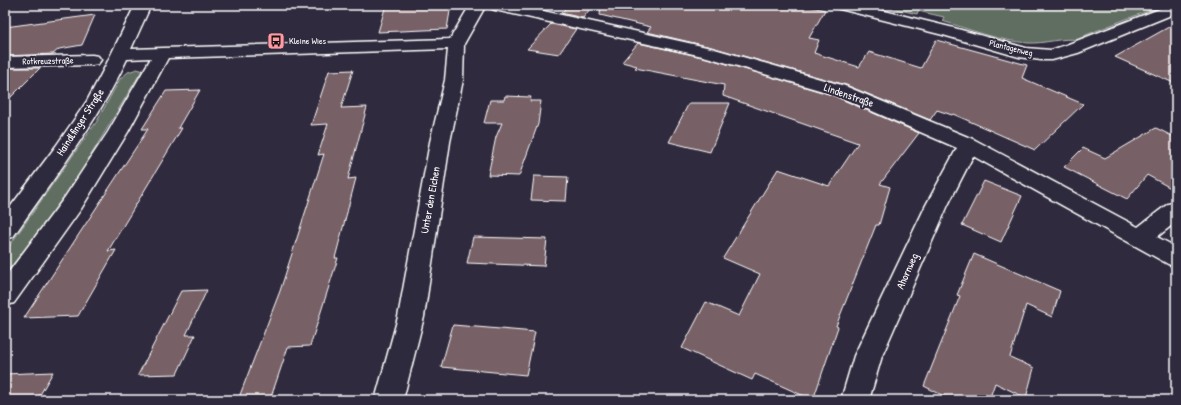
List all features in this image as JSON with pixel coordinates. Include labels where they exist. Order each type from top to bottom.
[{"type":"street","name":"Haindlfinger Straße","points":[[5,231],[96,101],[121,54],[143,5]]},
{"type":"street","name":"Unter den Eichen","points":[[389,400],[411,317],[440,142],[454,80],[456,44],[478,5]]},
{"type":"street","name":"Lindenstraße","points":[[495,5],[711,53],[749,63],[870,102],[968,146],[1176,258]]},
{"type":"street","name":"Plantagenweg","points":[[841,5],[948,31],[1025,53],[1041,55],[1052,55],[1072,49],[1176,8]]},
{"type":"street","points":[[121,54],[456,44]]},
{"type":"street","points":[[5,296],[73,203],[118,132],[162,53]]},
{"type":"street","name":"Rotkreuzstraße","points":[[5,62],[92,60]]},
{"type":"street","name":"Ahornweg","points":[[854,400],[868,356],[937,205],[968,146]]},
{"type":"street","points":[[1140,238],[1176,210]]},
{"type":"green space","points":[[879,5],[1165,5],[1086,35],[1079,40],[1066,39],[1028,43],[1006,40],[942,21],[944,17],[918,11],[917,14]]},
{"type":"green space","points":[[137,69],[141,70],[141,72],[73,185],[41,232],[5,279],[5,252],[97,121],[120,79],[128,72]]},
{"type":"building","points":[[386,5],[451,5],[447,29],[378,32]]},
{"type":"building","points":[[569,5],[593,5],[583,18],[561,13]]},
{"type":"building","points":[[601,5],[803,5],[825,10],[809,38],[819,40],[814,53],[859,67],[869,52],[921,68],[936,40],[1027,65],[1022,78],[1083,104],[1035,150],[953,114],[952,115],[937,110],[930,120],[846,85],[711,47],[647,32],[651,27],[600,15]]},
{"type":"building","points":[[95,15],[82,45],[59,49],[53,54],[5,56],[5,27]]},
{"type":"building","points":[[1176,23],[1176,84],[1115,57]]},
{"type":"building","points":[[551,24],[576,29],[559,54],[527,49]]},
{"type":"building","points":[[638,43],[707,58],[832,95],[919,133],[880,184],[890,187],[879,225],[876,225],[836,326],[838,327],[813,400],[755,374],[752,380],[682,348],[706,302],[739,316],[760,274],[723,258],[778,169],[829,186],[858,143],[723,96],[724,85],[635,68],[637,66],[622,62]]},
{"type":"building","points":[[5,68],[40,68],[5,103]]},
{"type":"building","points":[[353,70],[341,108],[367,107],[348,179],[356,178],[335,258],[338,258],[310,346],[288,347],[270,400],[238,400],[280,291],[324,154],[318,155],[328,124],[311,125],[329,71]]},
{"type":"building","points":[[200,90],[178,128],[182,128],[108,251],[116,250],[78,316],[24,318],[148,129],[142,129],[166,91]]},
{"type":"building","points":[[505,96],[531,97],[530,101],[541,101],[538,124],[519,176],[488,175],[496,137],[502,123],[484,123],[490,100],[504,100]]},
{"type":"building","points":[[689,103],[730,103],[710,152],[669,142]]},
{"type":"building","points":[[1156,128],[1176,138],[1176,191],[1147,175],[1127,199],[1064,167],[1083,148],[1105,158]]},
{"type":"building","points":[[534,176],[568,177],[566,201],[531,200]]},
{"type":"building","points":[[984,181],[1022,196],[1001,242],[962,225]]},
{"type":"building","points":[[473,237],[547,239],[544,266],[467,263]]},
{"type":"building","points":[[974,254],[1060,291],[1052,317],[1026,305],[1010,357],[1034,368],[1026,398],[995,383],[989,400],[952,400],[924,386],[960,296],[957,295]]},
{"type":"building","points":[[207,290],[186,335],[195,335],[177,374],[138,375],[181,291]]},
{"type":"building","points":[[453,325],[535,332],[526,375],[441,367]]},
{"type":"building","points":[[53,372],[37,400],[5,400],[5,374]]},
{"type":"place","name":"Kleine Wies","points":[[276,41]]}]
